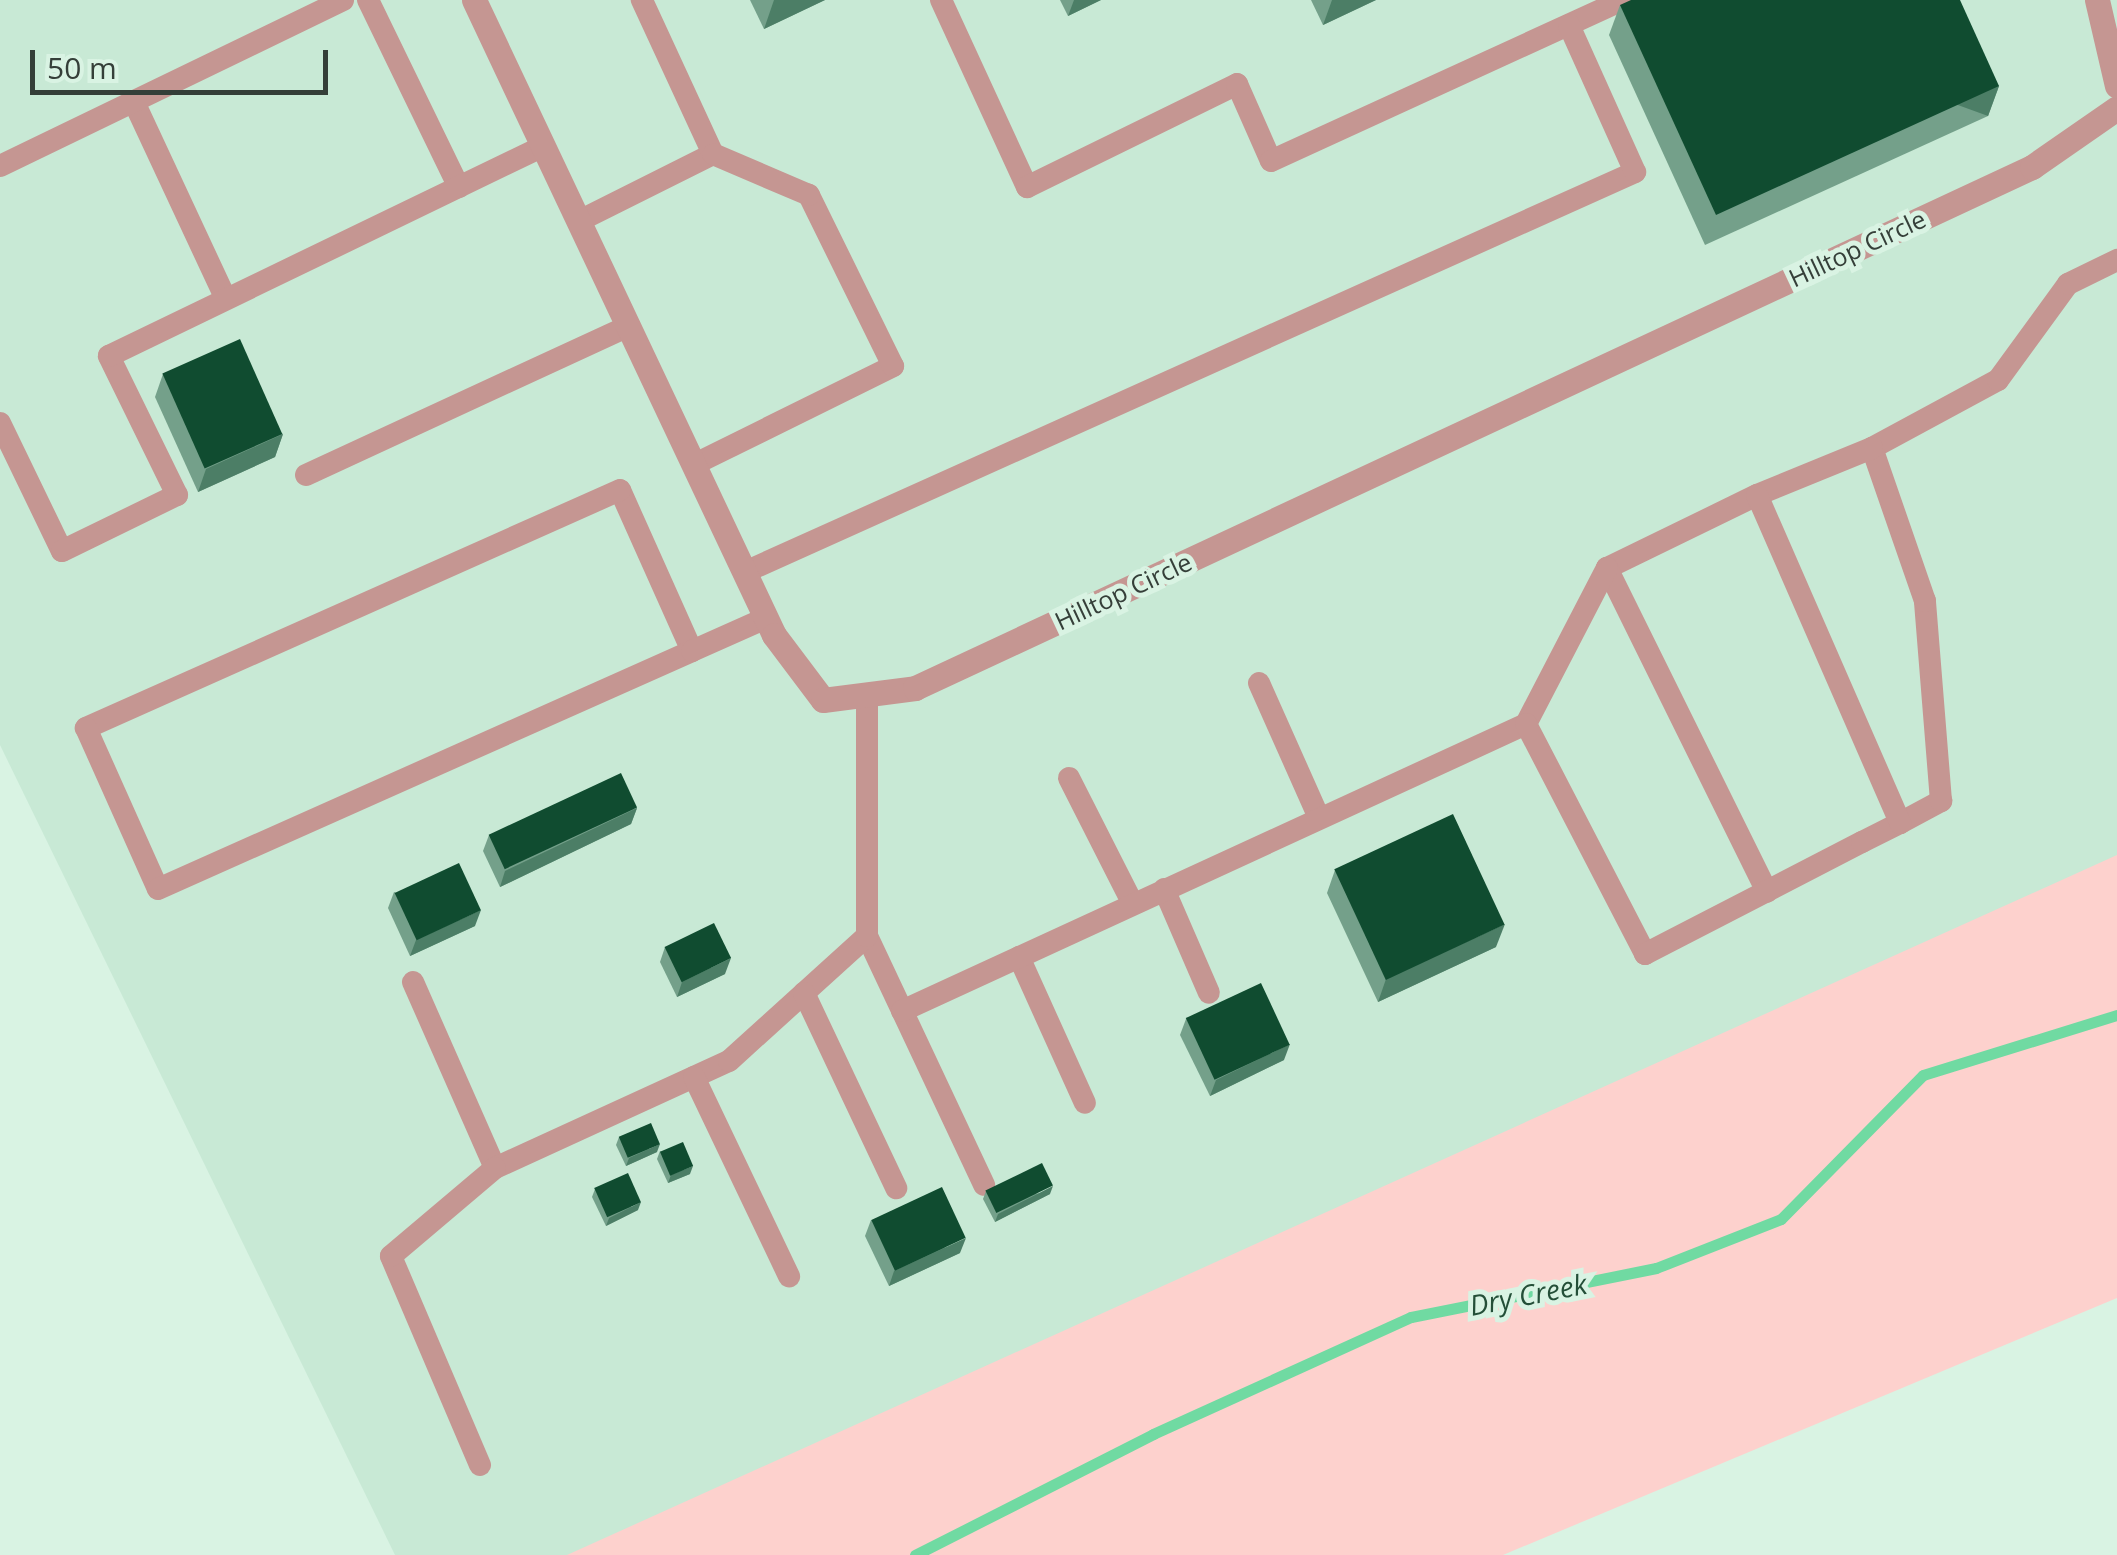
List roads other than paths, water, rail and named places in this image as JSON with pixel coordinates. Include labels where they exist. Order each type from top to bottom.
[{"type":"street","name":"Hilltop Circle","points":[[474,0],[766,618],[823,700],[915,688],[2032,167],[2117,108]]},
{"type":"street","points":[[2097,0],[2117,86]]},
{"type":"lane","points":[[0,166],[343,0]]},
{"type":"lane","points":[[368,0],[459,187]]},
{"type":"lane","points":[[642,0],[713,154],[808,196],[893,366],[695,464]]},
{"type":"lane","points":[[941,0],[1027,187],[1236,84],[1271,162],[1622,0]]},
{"type":"lane","points":[[745,572],[1635,172],[1568,25]]},
{"type":"lane","points":[[134,102],[226,299]]},
{"type":"lane","points":[[0,423],[62,551],[176,495],[109,356],[544,146]]},
{"type":"lane","points":[[579,221],[713,154]]},
{"type":"lane","points":[[902,1011],[1526,724],[1607,568],[1756,495],[1872,448],[1998,380],[2068,284],[2117,260]]},
{"type":"lane","points":[[306,476],[629,326]]},
{"type":"lane","points":[[1526,724],[1644,954],[1942,802],[1926,601],[1872,448]]},
{"type":"lane","points":[[692,651],[620,490],[86,728],[158,889],[692,651],[766,618]]},
{"type":"lane","points":[[1756,495],[1900,823]]},
{"type":"lane","points":[[1607,568],[1767,892]]},
{"type":"lane","points":[[1258,683],[1319,818]]},
{"type":"lane","points":[[867,694],[867,936],[984,1184]]},
{"type":"lane","points":[[1069,778],[1133,904]]},
{"type":"lane","points":[[1164,890],[1208,994]]},
{"type":"lane","points":[[480,1466],[391,1256],[495,1168],[730,1061],[867,936]]},
{"type":"lane","points":[[1018,957],[1085,1103]]},
{"type":"lane","points":[[413,982],[495,1168]]},
{"type":"lane","points":[[804,993],[896,1188]]},
{"type":"lane","points":[[694,1077],[789,1276]]},
{"type":"waterway","name":"Dry Creek","points":[[915,1555],[1153,1434],[1411,1317],[1656,1268],[1781,1219],[1923,1075],[2117,1015]]}]
